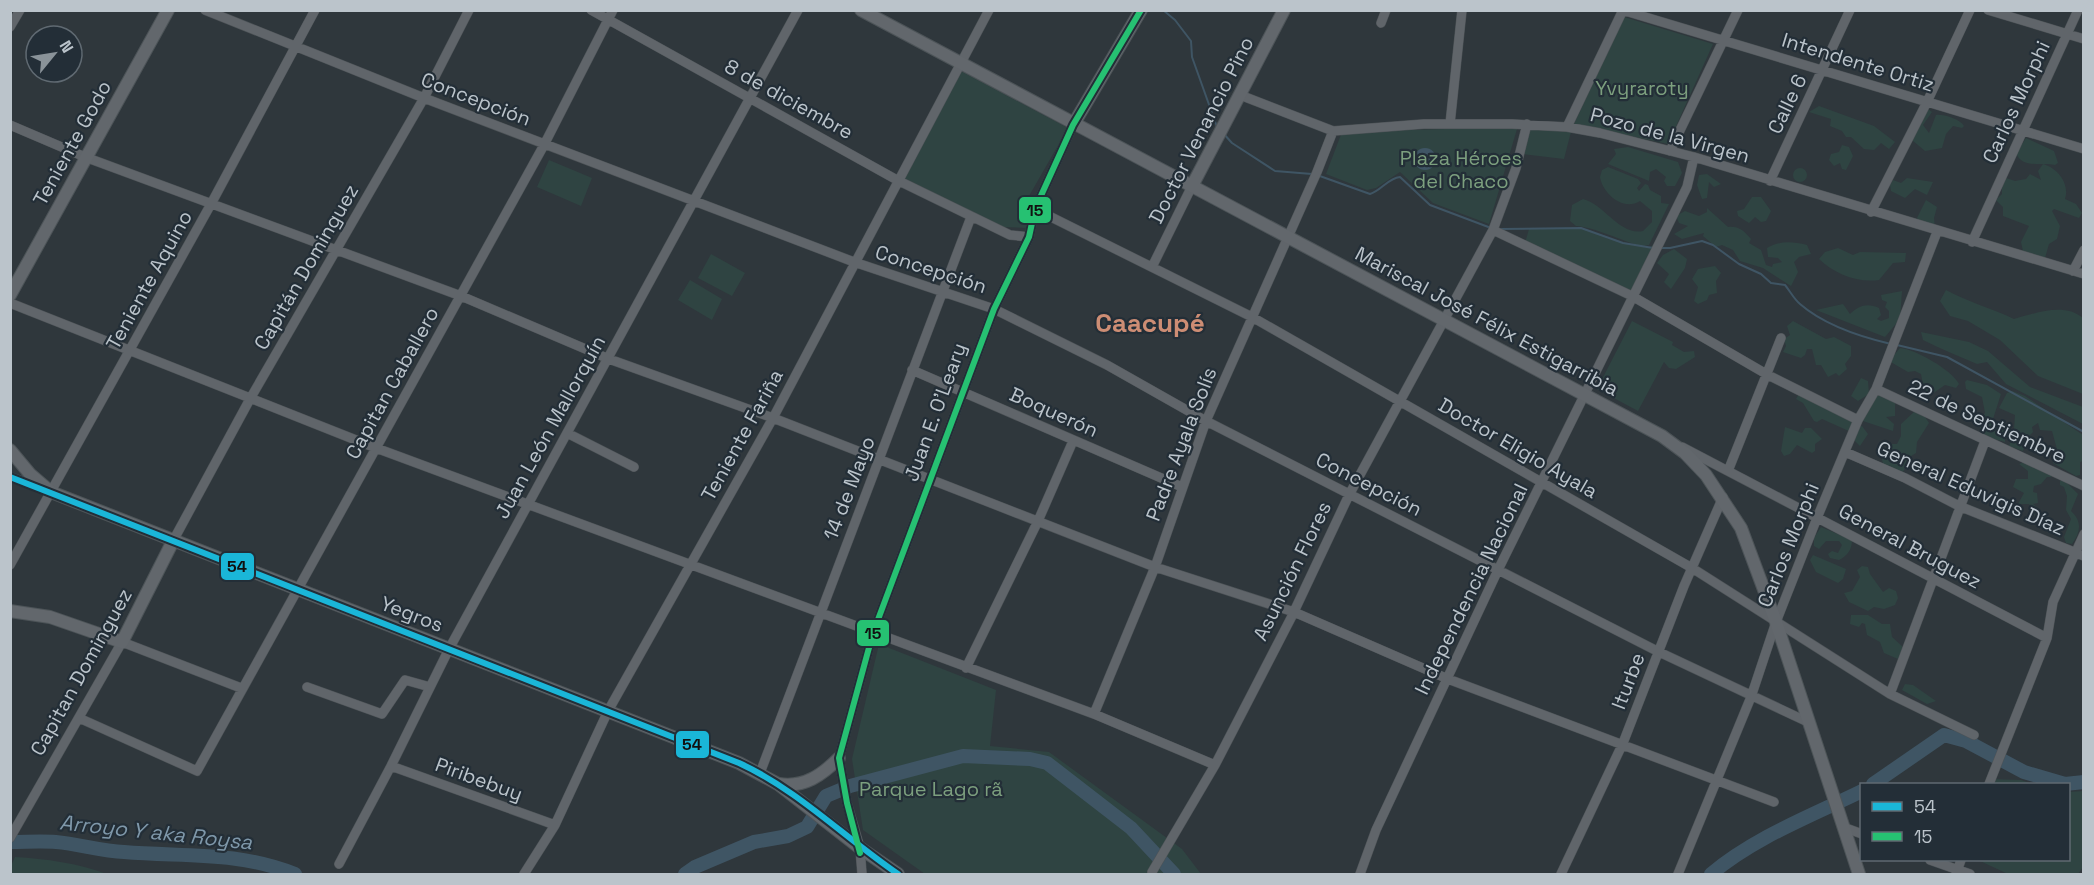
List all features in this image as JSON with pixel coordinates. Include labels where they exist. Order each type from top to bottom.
[{"type":"main road","name":"Teniente Godo","points":[[10,295],[168,10]]},
{"type":"main road","name":"Mariscal José Félix Estigarribia","points":[[861,10],[1073,125],[1288,236],[1662,436],[1696,463],[1723,497],[1741,528],[1776,622],[1857,874]]},
{"type":"main road","name":"Juan E. O'Leary","points":[[1073,125],[1141,10]]},
{"type":"main road","name":"Doctor Venancio Pino","points":[[1192,186],[1284,10]]},
{"type":"main road","points":[[10,450],[30,474],[51,492]]},
{"type":"main road","name":"Yegros","points":[[51,492],[760,772],[898,874]]},
{"type":"main road","name":"Capitan Dominguez","points":[[122,642],[173,541]]},
{"type":"main road","points":[[10,611],[50,617],[122,642]]},
{"type":"main road","points":[[778,784],[801,785],[824,773],[840,758]]},
{"type":"street","points":[[10,27],[20,10]]},
{"type":"street","name":"Concepción","points":[[205,10],[544,145],[854,262],[994,309],[1107,364],[1206,421],[1349,495],[1659,652],[1809,723]]},
{"type":"street","name":"Teniente Aquino","points":[[10,565],[131,350],[315,10]]},
{"type":"street","name":"Capitán Dominguez","points":[[173,541],[250,399],[339,249],[424,98],[469,10]]},
{"type":"street","name":"8 de diciembre","points":[[591,10],[897,180],[971,217]]},
{"type":"street","name":"Capitan Caballero","points":[[78,718],[197,771],[241,688],[299,591],[544,145],[613,10]]},
{"type":"street","name":"Juan León Mallorquín","points":[[339,864],[392,766],[449,649],[798,10]]},
{"type":"street","name":"Teniente Fariña","points":[[524,874],[555,825],[608,711],[773,418],[988,10]]},
{"type":"street","points":[[1381,23],[1386,10]]},
{"type":"street","points":[[1450,124],[1462,10]]},
{"type":"street","points":[[1670,151],[1738,10]]},
{"type":"street","name":"Calle 6","points":[[1770,181],[1850,10]]},
{"type":"street","points":[[1871,212],[1927,102],[1970,10]]},
{"type":"street","points":[[1988,10],[2084,39]]},
{"type":"street","name":"Carlos Morphi","points":[[1972,242],[2078,10]]},
{"type":"street","points":[[1567,127],[1623,11]]},
{"type":"street","name":"Intendente Ortiz","points":[[1623,11],[2084,149]]},
{"type":"street","name":"Pozo de la Virgen","points":[[1237,101],[1333,131],[1450,124],[1527,124],[1567,127],[1694,157],[1937,232],[2084,274]]},
{"type":"street","name":"Asunción Flores","points":[[1152,872],[1215,765],[1294,612],[1349,495],[1494,227],[1516,168],[1527,124]]},
{"type":"street","points":[[10,125],[85,157],[461,296],[609,359],[773,418],[879,462],[1155,567],[1294,612],[1448,679],[1623,743],[1774,802]]},
{"type":"street","name":"Juan E. O'Leary","points":[[862,874],[860,848],[847,803],[840,758],[873,633],[931,480],[962,390],[994,309],[1029,237],[1035,209],[1073,125]]},
{"type":"street","name":"Padre Ayala Solís","points":[[1094,714],[1155,567],[1206,421],[1333,131]]},
{"type":"street","name":"Independencia Nacional","points":[[1360,874],[1376,830],[1498,570],[1690,180],[1694,157]]},
{"type":"street","name":"Doctor Venancio Pino","points":[[1152,267],[1192,186]]},
{"type":"street","name":"Doctor Eligio Ayala","points":[[1035,209],[1252,316],[1692,568],[1890,694],[1974,735]]},
{"type":"street","points":[[971,217],[1010,234],[1029,237]]},
{"type":"street","name":"14 de Mayo","points":[[760,772],[971,217]]},
{"type":"street","points":[[1494,227],[1632,296],[1768,375],[1858,420]]},
{"type":"street","name":"Carlos Morphi","points":[[1678,874],[1751,697],[1776,622],[1817,518],[1858,420],[1876,389],[1937,232]]},
{"type":"street","points":[[2073,272],[2084,250]]},
{"type":"street","points":[[10,303],[376,448],[1094,714],[1215,765]]},
{"type":"street","points":[[1728,471],[1781,338]]},
{"type":"street","name":"Boquerón","points":[[912,370],[1182,487]]},
{"type":"street","name":"22 de Septiembre","points":[[1876,389],[2084,486]]},
{"type":"street","points":[[567,433],[634,467]]},
{"type":"street","name":"General Bruguez","points":[[1662,436],[2047,638]]},
{"type":"street","points":[[966,668],[1038,521],[1073,441]]},
{"type":"street","points":[[1890,694],[1985,441]]},
{"type":"street","name":"General Eduvigis Díaz","points":[[1845,452],[1905,478],[1959,506],[2079,555]]},
{"type":"street","name":"Yegros","points":[[10,477],[51,492]]},
{"type":"street","name":"Iturbe","points":[[1561,874],[1623,743],[1692,568],[1723,497]]},
{"type":"street","points":[[1989,783],[2047,638],[2053,602],[2079,555],[2084,534]]},
{"type":"street","points":[[122,642],[241,688]]},
{"type":"street","name":"Capitan Dominguez","points":[[10,838],[122,642]]},
{"type":"street","points":[[307,687],[382,714],[405,680],[430,687]]},
{"type":"street","name":"Piribebuy","points":[[392,766],[555,825]]},
{"type":"street","points":[[1843,827],[1860,833]]},
{"type":"street","points":[[1932,861],[1957,872],[1970,874]]},
{"type":"green space","name":"Yvyraroty","points":[[1624,17],[1713,44],[1668,144],[1574,124]]},
{"type":"green space","points":[[959,70],[1068,128],[1021,210],[1022,218],[1031,219],[1028,228],[1003,227],[903,179]]},
{"type":"green space","points":[[1819,106],[1874,126],[1895,142],[1889,149],[1881,143],[1874,150],[1864,149],[1851,137],[1846,137],[1842,131],[1830,126],[1831,119],[1809,112]]},
{"type":"green space","points":[[1928,109],[1932,112],[1923,125],[1929,133],[1936,115],[1959,121],[1964,126],[1962,128],[1953,126],[1946,134],[1942,148],[1925,151],[1912,140]]},
{"type":"green space","points":[[1527,124],[1572,128],[1564,159],[1521,154]]},
{"type":"green space","name":"Plaza Héroes del Chaco","points":[[1517,129],[1489,224],[1433,203],[1400,172],[1376,188],[1367,190],[1326,174],[1342,132]]},
{"type":"green space","points":[[2026,138],[2054,151],[2058,163],[2055,165],[2033,164],[2019,158],[2016,153]]},
{"type":"green space","points":[[1842,145],[1849,147],[1853,156],[1846,170],[1842,169],[1840,163],[1834,166],[1829,160],[1831,154],[1839,152]]},
{"type":"green space","points":[[1628,147],[1678,162],[1682,173],[1675,186],[1667,186],[1664,181],[1666,177],[1656,169],[1650,172],[1649,181],[1608,164],[1616,154],[1614,149]]},
{"type":"green space","points":[[549,160],[592,178],[581,206],[537,187]]},
{"type":"green space","points":[[2043,164],[2062,177],[2066,188],[2065,199],[2076,204],[2082,213],[2079,218],[2054,209],[2052,211],[2060,226],[2057,239],[2049,244],[2045,258],[2023,251],[2021,242],[2029,226],[2003,216],[2003,207],[1996,200],[2002,194],[2002,184],[2006,178],[2015,181],[2026,179],[2030,174],[2041,180],[2038,171]]},
{"type":"green space","points":[[1608,167],[1638,179],[1641,183],[1637,188],[1639,191],[1645,184],[1648,185],[1650,190],[1661,196],[1661,203],[1669,204],[1649,245],[1633,244],[1576,226],[1570,221],[1572,205],[1583,199],[1591,202],[1627,229],[1643,231],[1652,222],[1652,211],[1640,201],[1633,204],[1620,202],[1605,189],[1600,177],[1602,170]]},
{"type":"green space","points":[[1797,168],[1803,168],[1807,175],[1803,182],[1797,182],[1793,178],[1793,172]]},
{"type":"green space","points":[[1707,174],[1721,184],[1714,187],[1709,182],[1707,198],[1702,199],[1697,185],[1699,175]]},
{"type":"green space","points":[[1907,178],[1933,182],[1927,195],[1915,189],[1905,198],[1891,191],[1890,185],[1893,180],[1901,183]]},
{"type":"green space","points":[[1752,197],[1761,197],[1771,211],[1766,221],[1761,222],[1755,217],[1749,223],[1738,216],[1737,211],[1744,209]]},
{"type":"green space","points":[[1926,200],[1937,207],[1934,218],[1935,228],[1919,222],[1917,218]]},
{"type":"green space","points":[[1707,208],[1728,227],[1738,228],[1746,234],[1751,239],[1749,243],[1761,250],[1766,265],[1772,267],[1773,264],[1782,262],[1778,258],[1768,257],[1767,248],[1772,245],[1787,242],[1807,245],[1811,254],[1799,257],[1794,262],[1798,272],[1791,286],[1763,268],[1740,261],[1733,250],[1722,245],[1716,247],[1703,236],[1704,233],[1682,239],[1674,234],[1688,226],[1679,223],[1676,216],[1685,211],[1699,216],[1707,212]]},
{"type":"green space","points":[[1581,228],[1609,239],[1648,248],[1659,242],[1632,296],[1525,243],[1529,229]]},
{"type":"green space","points":[[1838,248],[1853,255],[1860,252],[1906,253],[1905,262],[1893,263],[1879,280],[1855,279],[1839,273],[1819,259],[1825,252]]},
{"type":"green space","points":[[1674,249],[1687,259],[1685,268],[1671,289],[1664,282],[1669,274],[1657,263],[1663,255]]},
{"type":"green space","points":[[711,254],[745,273],[732,296],[698,278]]},
{"type":"green space","points":[[1715,266],[1721,273],[1716,281],[1717,293],[1709,295],[1707,300],[1698,304],[1694,301],[1698,287],[1692,279],[1698,269]]},
{"type":"green space","points":[[690,280],[722,299],[712,320],[678,300]]},
{"type":"green space","points":[[1946,290],[2014,319],[2050,310],[2067,311],[2083,318],[2083,394],[2038,376],[2000,340],[1968,321],[1950,316],[1940,301]]},
{"type":"green space","points":[[1902,291],[1900,319],[1885,337],[1816,310],[1843,304],[1850,314],[1867,305],[1879,308],[1881,315],[1877,319],[1881,321],[1889,318],[1889,311],[1885,307],[1887,302],[1882,300],[1881,295]]},
{"type":"green space","points":[[1632,321],[1673,342],[1672,345],[1684,352],[1694,351],[1695,357],[1676,369],[1669,368],[1664,362],[1638,411],[1597,389]]},
{"type":"green space","points":[[1793,321],[1826,339],[1834,337],[1851,346],[1851,356],[1845,364],[1847,369],[1839,376],[1836,373],[1828,377],[1821,365],[1816,365],[1812,349],[1807,349],[1801,358],[1783,352],[1786,346],[1784,339],[1790,335],[1787,326]]},
{"type":"green space","points":[[1921,332],[1969,342],[1988,351],[2030,387],[2083,407],[2083,424],[2006,384],[1987,362],[1977,364],[1936,346],[1923,340]]},
{"type":"green space","points":[[1900,348],[1933,361],[1955,378],[1959,384],[1956,388],[1945,385],[1932,394],[1924,390],[1921,374],[1915,371],[1908,372],[1889,361]]},
{"type":"green space","points":[[1861,378],[1868,381],[1869,394],[1858,401],[1851,396]]},
{"type":"green space","points":[[1967,380],[1987,385],[2001,394],[1993,419],[1996,425],[2005,430],[2005,442],[1980,435],[1980,418],[1985,413],[1982,397],[1966,389]]},
{"type":"green space","points":[[2012,391],[2025,396],[2083,435],[2083,461],[2080,462],[2080,475],[2076,476],[2053,463],[2053,456],[2058,453],[2052,431],[2040,430],[2038,423],[2032,427],[2033,432],[2027,438],[2023,451],[2009,446],[2011,441],[2018,441],[2021,433],[2014,429],[2015,415],[1999,408],[2007,393]]},
{"type":"green space","points":[[1800,392],[1853,421],[1851,432],[1822,419],[1814,421],[1803,403],[1796,399]]},
{"type":"green space","points":[[1879,393],[1895,401],[1895,416],[1886,417],[1894,424],[1893,431],[1863,421],[1873,399]]},
{"type":"green space","points":[[1915,411],[1925,417],[1929,423],[1917,442],[1916,453],[1911,456],[1903,472],[1897,474],[1889,468],[1891,466],[1883,464],[1882,460],[1884,456],[1891,456],[1892,444],[1897,444],[1901,436],[1901,424]]},
{"type":"green space","points":[[1862,426],[1868,434],[1860,446],[1854,440],[1859,427]]},
{"type":"green space","points":[[1785,427],[1802,433],[1805,428],[1811,428],[1822,439],[1815,444],[1815,451],[1812,453],[1797,445],[1790,454],[1784,456],[1781,451]]},
{"type":"green space","points":[[2024,462],[2047,471],[2052,477],[2047,477],[2041,484],[2034,486],[2033,492],[2037,493],[2038,503],[2033,504],[2038,508],[2034,516],[2029,504],[2018,504],[2024,493],[2013,487],[2016,479],[2028,479],[2028,471],[2019,464]]},
{"type":"green space","points":[[2064,480],[2078,494],[2071,511],[2079,523],[2079,531],[2072,544],[2066,543],[2064,537],[2071,519],[2066,510],[2067,496],[2064,487],[2060,485],[2060,481]]},
{"type":"green space","points":[[1821,527],[1852,540],[1850,550],[1844,557],[1839,560],[1830,558],[1828,554],[1832,551],[1838,553],[1842,545],[1839,541],[1826,541],[1819,549],[1814,546],[1814,538]]},
{"type":"green space","points":[[1813,555],[1846,569],[1843,579],[1838,583],[1816,572],[1810,560]]},
{"type":"green space","points":[[1862,566],[1868,567],[1870,574],[1883,592],[1889,588],[1896,591],[1898,598],[1895,605],[1884,609],[1874,607],[1868,611],[1849,602],[1844,593],[1852,591],[1860,577],[1857,570]]},
{"type":"green space","points":[[1851,615],[1868,615],[1882,624],[1890,624],[1892,637],[1903,647],[1898,659],[1884,653],[1880,642],[1867,635],[1865,624],[1862,623],[1859,627],[1850,624]]},
{"type":"green space","name":"Parque Lago rã","points":[[879,644],[996,690],[990,746],[1049,752],[1182,849],[1201,874],[925,874],[863,830],[852,759]]},
{"type":"green space","points":[[1905,684],[1913,685],[1936,701],[1927,704],[1902,690]]},
{"type":"green space","points":[[1991,779],[2021,780],[2029,783],[1990,783]]},
{"type":"green space","points":[[2083,791],[2083,867],[2078,874],[2008,874],[1980,861],[2070,861],[2070,792]]},
{"type":"green space","points":[[15,857],[62,862],[107,874],[11,874],[11,866]]},
{"type":"water","points":[[1425,148],[1433,151],[1436,159],[1433,167],[1425,170],[1417,167],[1414,159],[1417,151]]},
{"type":"waterway","points":[[1163,10],[1175,20],[1191,41],[1192,57],[1217,127]]},
{"type":"waterway","points":[[1223,133],[1232,143],[1275,171],[1312,174]]},
{"type":"waterway","points":[[1317,175],[1370,194],[1400,177],[1430,205],[1491,228]]},
{"type":"waterway","points":[[1500,229],[1581,228],[1623,243],[1653,248]]},
{"type":"waterway","points":[[1659,248],[1702,241],[1713,245],[1739,264],[1761,274],[1771,283],[1785,285],[1798,302],[1820,318],[1855,334],[1891,344]]},
{"type":"waterway","points":[[1897,345],[1947,357],[2084,432]]},
{"type":"waterway","name":"Arroyo Y aka Roysa","points":[[1874,783],[1944,735],[1966,741],[2024,772],[2062,783]]},
{"type":"waterway","name":"Arroyo Y aka Roysa","points":[[685,874],[695,867],[754,842],[788,836],[807,827],[826,796],[850,786],[963,756],[1030,759],[1047,763],[1131,828],[1174,874]]},
{"type":"waterway","name":"Arroyo Y aka Roysa","points":[[2070,783],[2084,782]]},
{"type":"waterway","name":"Arroyo Y aka Roysa","points":[[1711,874],[1765,838],[1860,792]]},
{"type":"waterway","name":"Arroyo Y aka Roysa","points":[[10,842],[56,842],[115,851],[231,858],[295,874]]},
{"type":"transit line","name":"15","points":[[860,853],[847,803],[839,758],[873,633],[994,309],[1029,237],[1035,209],[1073,125],[1141,10]]},
{"type":"transit line","name":"54","points":[[10,477],[739,763],[761,774],[801,800],[898,874]]},
{"type":"district","name":"Caacupé","points":[[1150,323]]}]
